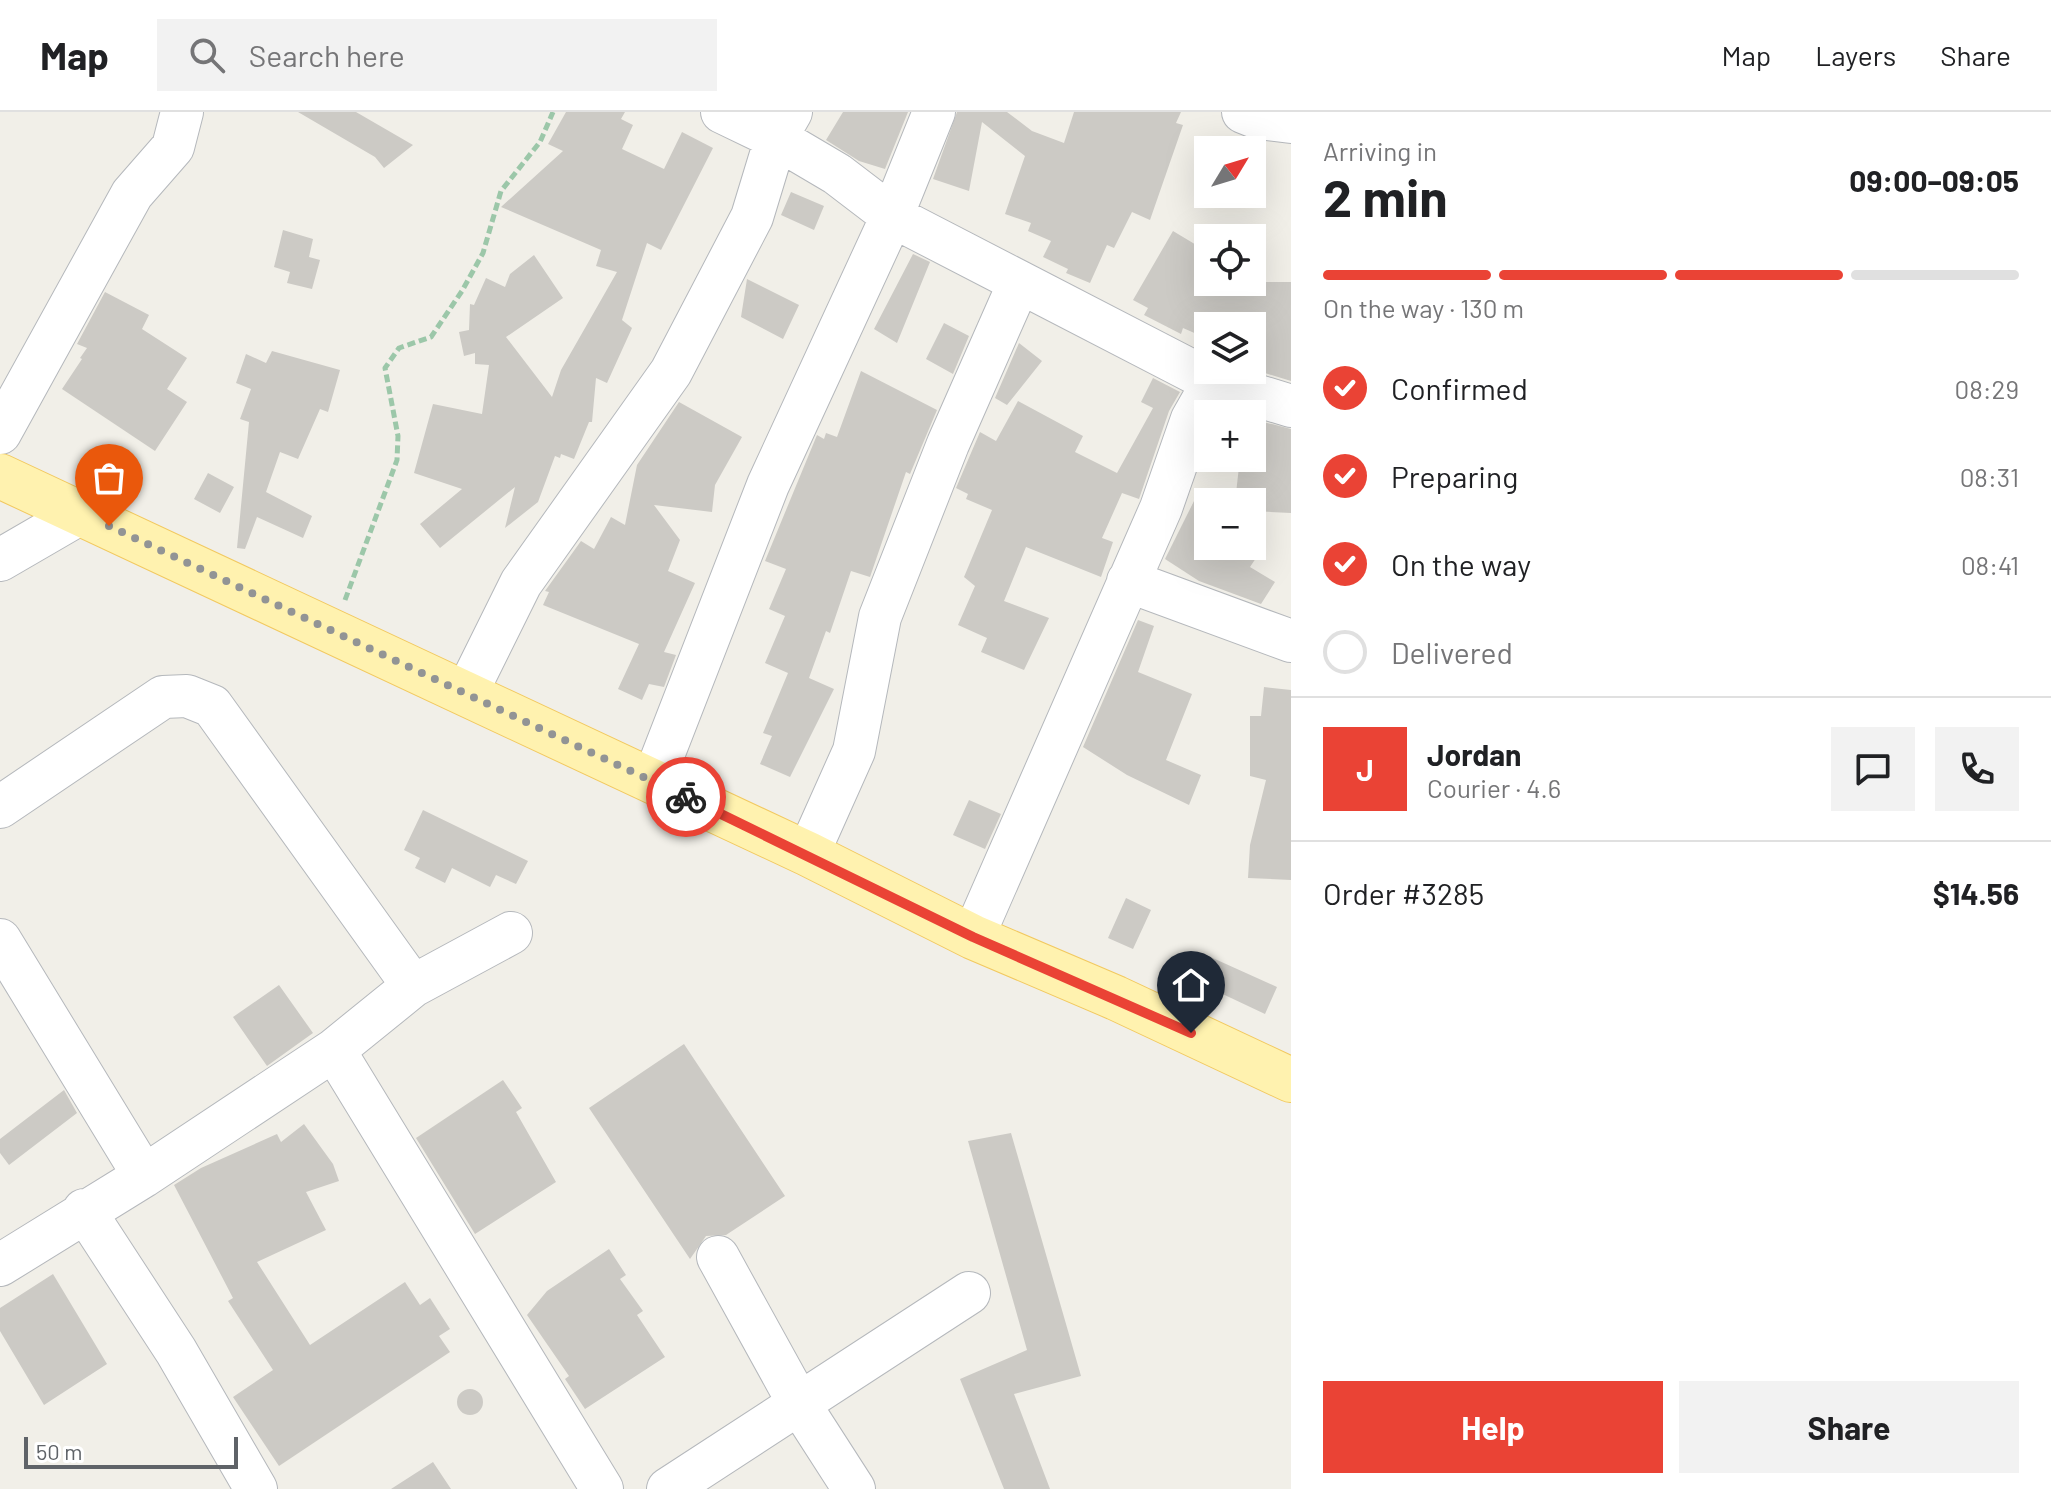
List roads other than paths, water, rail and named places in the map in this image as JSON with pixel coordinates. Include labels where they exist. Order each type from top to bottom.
[{"type":"main road","points":[[0,476],[808,854],[973,937],[1116,998],[1291,1080]]},
{"type":"street","points":[[0,433],[132,194],[173,147],[182,112]]},
{"type":"street","points":[[722,112],[784,125],[837,174],[892,216],[1194,372]]},
{"type":"street","points":[[653,781],[768,485],[892,216],[934,112]]},
{"type":"street","points":[[1243,112],[1291,122]]},
{"type":"street","points":[[466,694],[521,583],[671,372],[752,217],[784,125]]},
{"type":"street","points":[[808,854],[854,751],[880,617],[948,444],[1019,283]]},
{"type":"street","points":[[973,937],[1161,508],[1192,419],[1212,384]]},
{"type":"street","points":[[1220,384],[1291,406]]},
{"type":"street","points":[[0,560],[81,513]]},
{"type":"street","points":[[1128,581],[1291,641]]},
{"type":"street","points":[[0,807],[163,697],[187,696],[212,706],[413,986]]},
{"type":"street","points":[[0,1265],[84,1210],[144,1176],[334,1050],[413,986],[511,933]]},
{"type":"street","points":[[0,940],[144,1176]]},
{"type":"street","points":[[334,1050],[602,1489]]},
{"type":"street","points":[[84,1210],[176,1351],[256,1489]]},
{"type":"street","points":[[718,1257],[798,1402],[854,1489]]},
{"type":"street","points":[[668,1489],[969,1293]]}]
